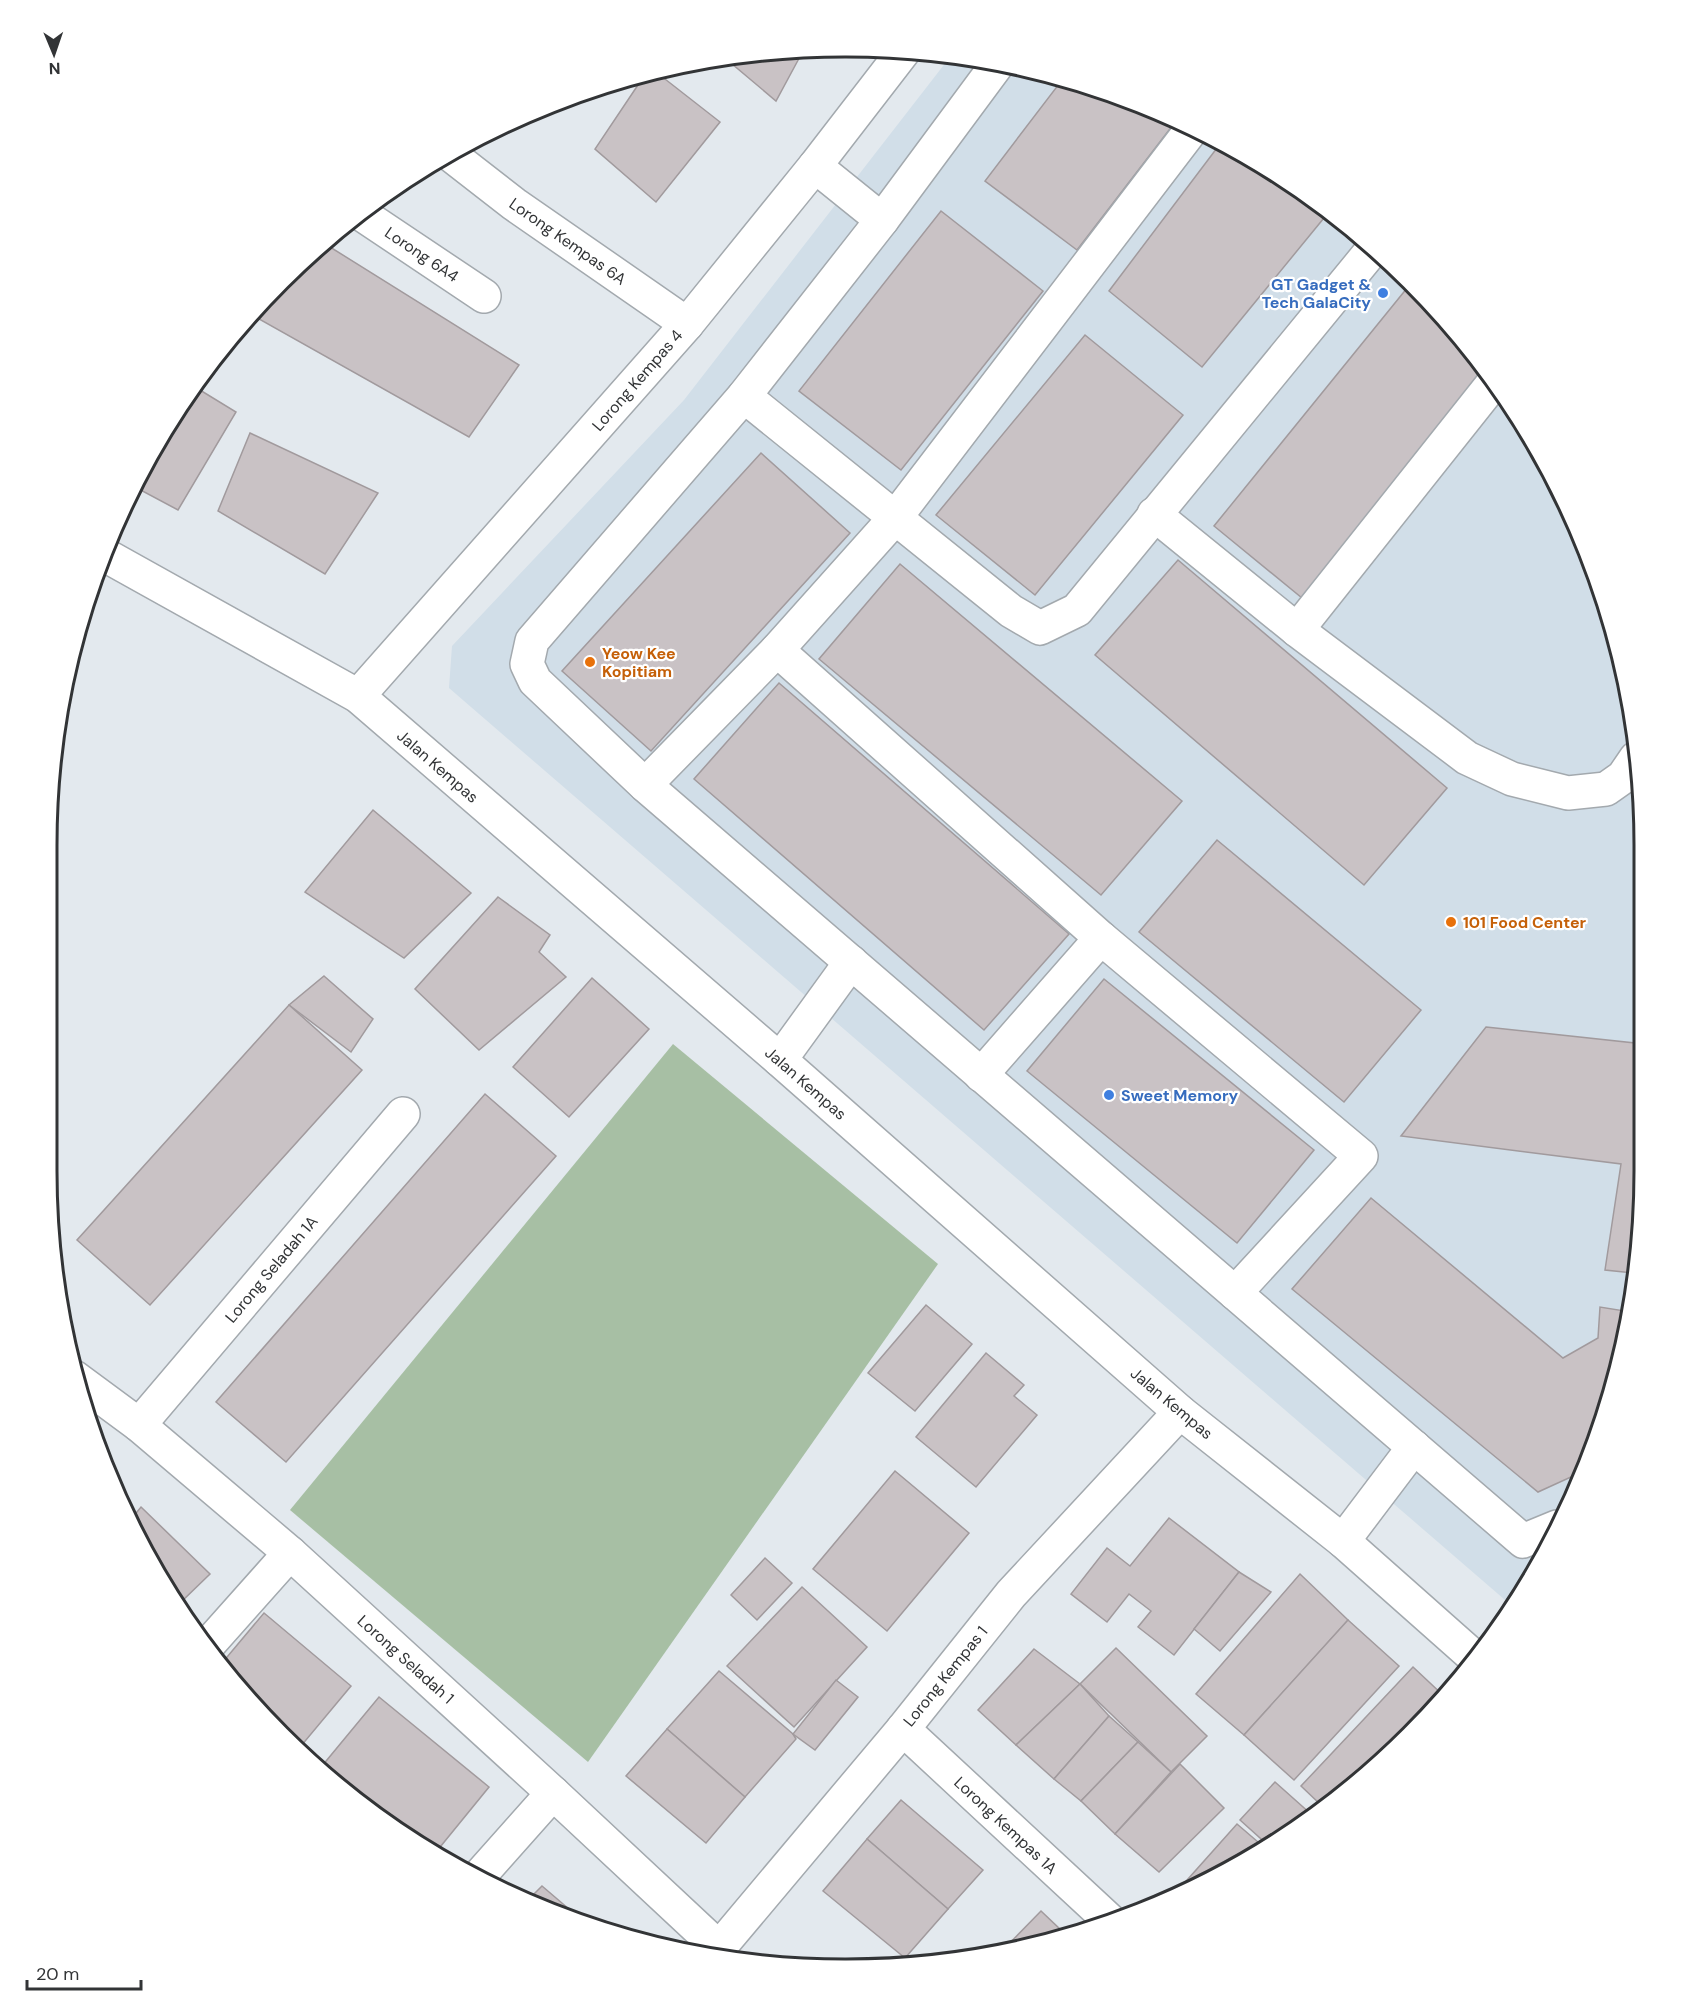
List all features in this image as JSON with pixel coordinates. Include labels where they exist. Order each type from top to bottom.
[{"type":"street","name":"Lorong Kempas 4","points":[[358,696],[687,324],[815,166],[898,59]]},
{"type":"street","points":[[992,71],[882,220],[744,396],[532,641],[527,664],[535,681],[645,785],[1523,1540],[1546,1531]]},
{"type":"street","points":[[645,785],[777,650],[895,518],[1187,135]]},
{"type":"street","name":"Lorong Kempas 6A","points":[[457,160],[514,204],[687,324]]},
{"type":"street","points":[[815,166],[882,220]]},
{"type":"street","name":"Lorong 6A4","points":[[368,218],[484,296]]},
{"type":"street","points":[[744,396],[1011,611],[1040,628],[1077,610],[1367,255]]},
{"type":"street","points":[[1297,630],[1488,389]]},
{"type":"street","points":[[1154,514],[1297,630],[1467,758],[1512,779],[1568,793],[1606,789],[1623,777],[1629,768]]},
{"type":"street","name":"Jalan Kempas","points":[[112,559],[358,696],[780,1060],[1180,1412],[1342,1541],[1469,1653]]},
{"type":"street","points":[[777,650],[1101,938],[1361,1156],[1235,1293]]},
{"type":"street","points":[[981,1075],[1101,938]]},
{"type":"street","points":[[780,1060],[851,962]]},
{"type":"street","name":"Lorong Seladah 1A","points":[[139,1425],[403,1114]]},
{"type":"street","name":"Lorong Seladah 1","points":[[88,1387],[139,1425],[290,1553],[553,1793],[714,1947]]},
{"type":"street","name":"Lorong Kempas 1","points":[[723,1949],[1011,1594],[1180,1412]]},
{"type":"street","points":[[1342,1541],[1414,1447]]},
{"type":"street","points":[[212,1640],[290,1553]]},
{"type":"street","name":"Lorong Kempas 1A","points":[[903,1729],[1104,1915]]},
{"type":"street","points":[[483,1870],[553,1793]]},
{"type":"shaded area","points":[[945,64],[999,72],[1099,99],[1194,138],[1284,190],[1326,220],[1403,288],[1471,365],[1501,407],[1553,497],[1592,592],[1607,641],[1619,692],[1627,743],[1634,846],[1634,1170],[1632,1222],[1619,1324],[1607,1375],[1574,1472],[1553,1519],[1506,1601],[449,688],[452,646],[684,400]]},
{"type":"green space","points":[[673,1044],[938,1264],[588,1762],[290,1510]]},
{"type":"building","points":[[799,59],[776,101],[734,65]]},
{"type":"building","points":[[664,79],[720,122],[656,202],[595,149],[638,85]]},
{"type":"building","points":[[1057,86],[1099,99],[1171,128],[1077,250],[985,181]]},
{"type":"building","points":[[1216,150],[1284,190],[1324,218],[1202,367],[1109,291]]},
{"type":"building","points":[[941,211],[1043,291],[901,470],[799,391]]},
{"type":"building","points":[[332,248],[519,365],[469,437],[259,319],[288,288]]},
{"type":"building","points":[[1405,290],[1481,379],[1302,598],[1214,526]]},
{"type":"building","points":[[1085,335],[1183,415],[1035,595],[936,515]]},
{"type":"building","points":[[201,391],[236,412],[178,510],[142,491],[163,451]]},
{"type":"building","points":[[250,433],[378,493],[325,574],[218,511]]},
{"type":"building","points":[[761,453],[850,533],[651,751],[562,671]]},
{"type":"building","points":[[1178,560],[1447,788],[1364,885],[1095,655]]},
{"type":"building","points":[[900,564],[1182,801],[1101,895],[819,659]]},
{"type":"building","points":[[779,683],[1069,934],[984,1030],[694,779]]},
{"type":"building","points":[[373,810],[471,893],[404,958],[305,892]]},
{"type":"building","points":[[1217,840],[1421,1010],[1344,1102],[1139,932]]},
{"type":"building","points":[[498,897],[550,935],[539,952],[566,977],[479,1050],[415,989]]},
{"type":"building","points":[[324,976],[373,1019],[351,1052],[289,1005]]},
{"type":"building","points":[[592,978],[649,1029],[569,1117],[513,1067]]},
{"type":"building","points":[[1104,979],[1314,1150],[1237,1243],[1027,1071]]},
{"type":"building","points":[[289,1005],[362,1070],[150,1305],[77,1240]]},
{"type":"building","points":[[1486,1027],[1634,1043],[1634,1170],[1627,1272],[1605,1270],[1621,1164],[1401,1136]]},
{"type":"building","points":[[485,1094],[556,1156],[286,1462],[216,1402]]},
{"type":"building","points":[[1371,1198],[1563,1358],[1598,1338],[1600,1307],[1621,1310],[1607,1375],[1592,1424],[1572,1477],[1538,1492],[1292,1289]]},
{"type":"building","points":[[926,1305],[972,1344],[915,1411],[868,1373]]},
{"type":"building","points":[[986,1353],[1024,1385],[1014,1396],[1037,1415],[976,1487],[916,1437]]},
{"type":"building","points":[[895,1471],[969,1533],[887,1631],[813,1569]]},
{"type":"building","points":[[141,1507],[210,1574],[184,1599],[163,1565],[136,1514]]},
{"type":"building","points":[[1169,1518],[1239,1572],[1174,1655],[1138,1627],[1151,1611],[1129,1594],[1107,1622],[1071,1594],[1107,1548],[1130,1566]]},
{"type":"building","points":[[765,1558],[792,1583],[757,1620],[731,1595]]},
{"type":"building","points":[[1239,1572],[1271,1592],[1220,1651],[1194,1629]]},
{"type":"building","points":[[1300,1574],[1348,1620],[1244,1735],[1196,1694]]},
{"type":"building","points":[[802,1587],[867,1647],[794,1727],[727,1666]]},
{"type":"building","points":[[264,1613],[351,1686],[304,1743],[226,1658]]},
{"type":"building","points":[[1348,1620],[1399,1666],[1294,1780],[1244,1735]]},
{"type":"building","points":[[1116,1648],[1207,1736],[1171,1772],[1080,1684]]},
{"type":"building","points":[[1034,1649],[1080,1684],[1016,1745],[978,1710]]},
{"type":"building","points":[[1413,1667],[1438,1690],[1403,1728],[1318,1802],[1301,1786]]},
{"type":"building","points":[[719,1671],[796,1739],[745,1797],[667,1729]]},
{"type":"building","points":[[836,1680],[858,1697],[815,1750],[793,1734]]},
{"type":"building","points":[[1080,1684],[1109,1716],[1054,1779],[1016,1745]]},
{"type":"building","points":[[379,1697],[489,1787],[440,1847],[365,1796],[325,1762]]},
{"type":"building","points":[[1109,1716],[1138,1742],[1081,1801],[1054,1779]]},
{"type":"building","points":[[667,1729],[745,1797],[706,1843],[626,1776]]},
{"type":"building","points":[[1138,1742],[1171,1772],[1115,1834],[1081,1801]]},
{"type":"building","points":[[1180,1764],[1224,1808],[1159,1872],[1115,1834]]},
{"type":"building","points":[[1275,1782],[1306,1810],[1262,1840],[1240,1820]]},
{"type":"building","points":[[901,1800],[983,1870],[948,1909],[867,1839]]},
{"type":"building","points":[[1237,1824],[1258,1842],[1240,1853],[1186,1882]]},
{"type":"building","points":[[867,1839],[948,1909],[907,1956],[903,1956],[823,1891]]},
{"type":"building","points":[[542,1886],[568,1908],[544,1899],[534,1894]]},
{"type":"building","points":[[1041,1911],[1060,1929],[1050,1932],[1012,1941]]},
{"type":"place","name":"GT Gadget & Tech GalaCity","points":[[1383,293]]},
{"type":"place","name":"Yeow Kee Kopitiam","points":[[590,662]]},
{"type":"place","name":"101 Food Center","points":[[1451,922]]},
{"type":"place","name":"Sweet Memory","points":[[1109,1095]]}]
